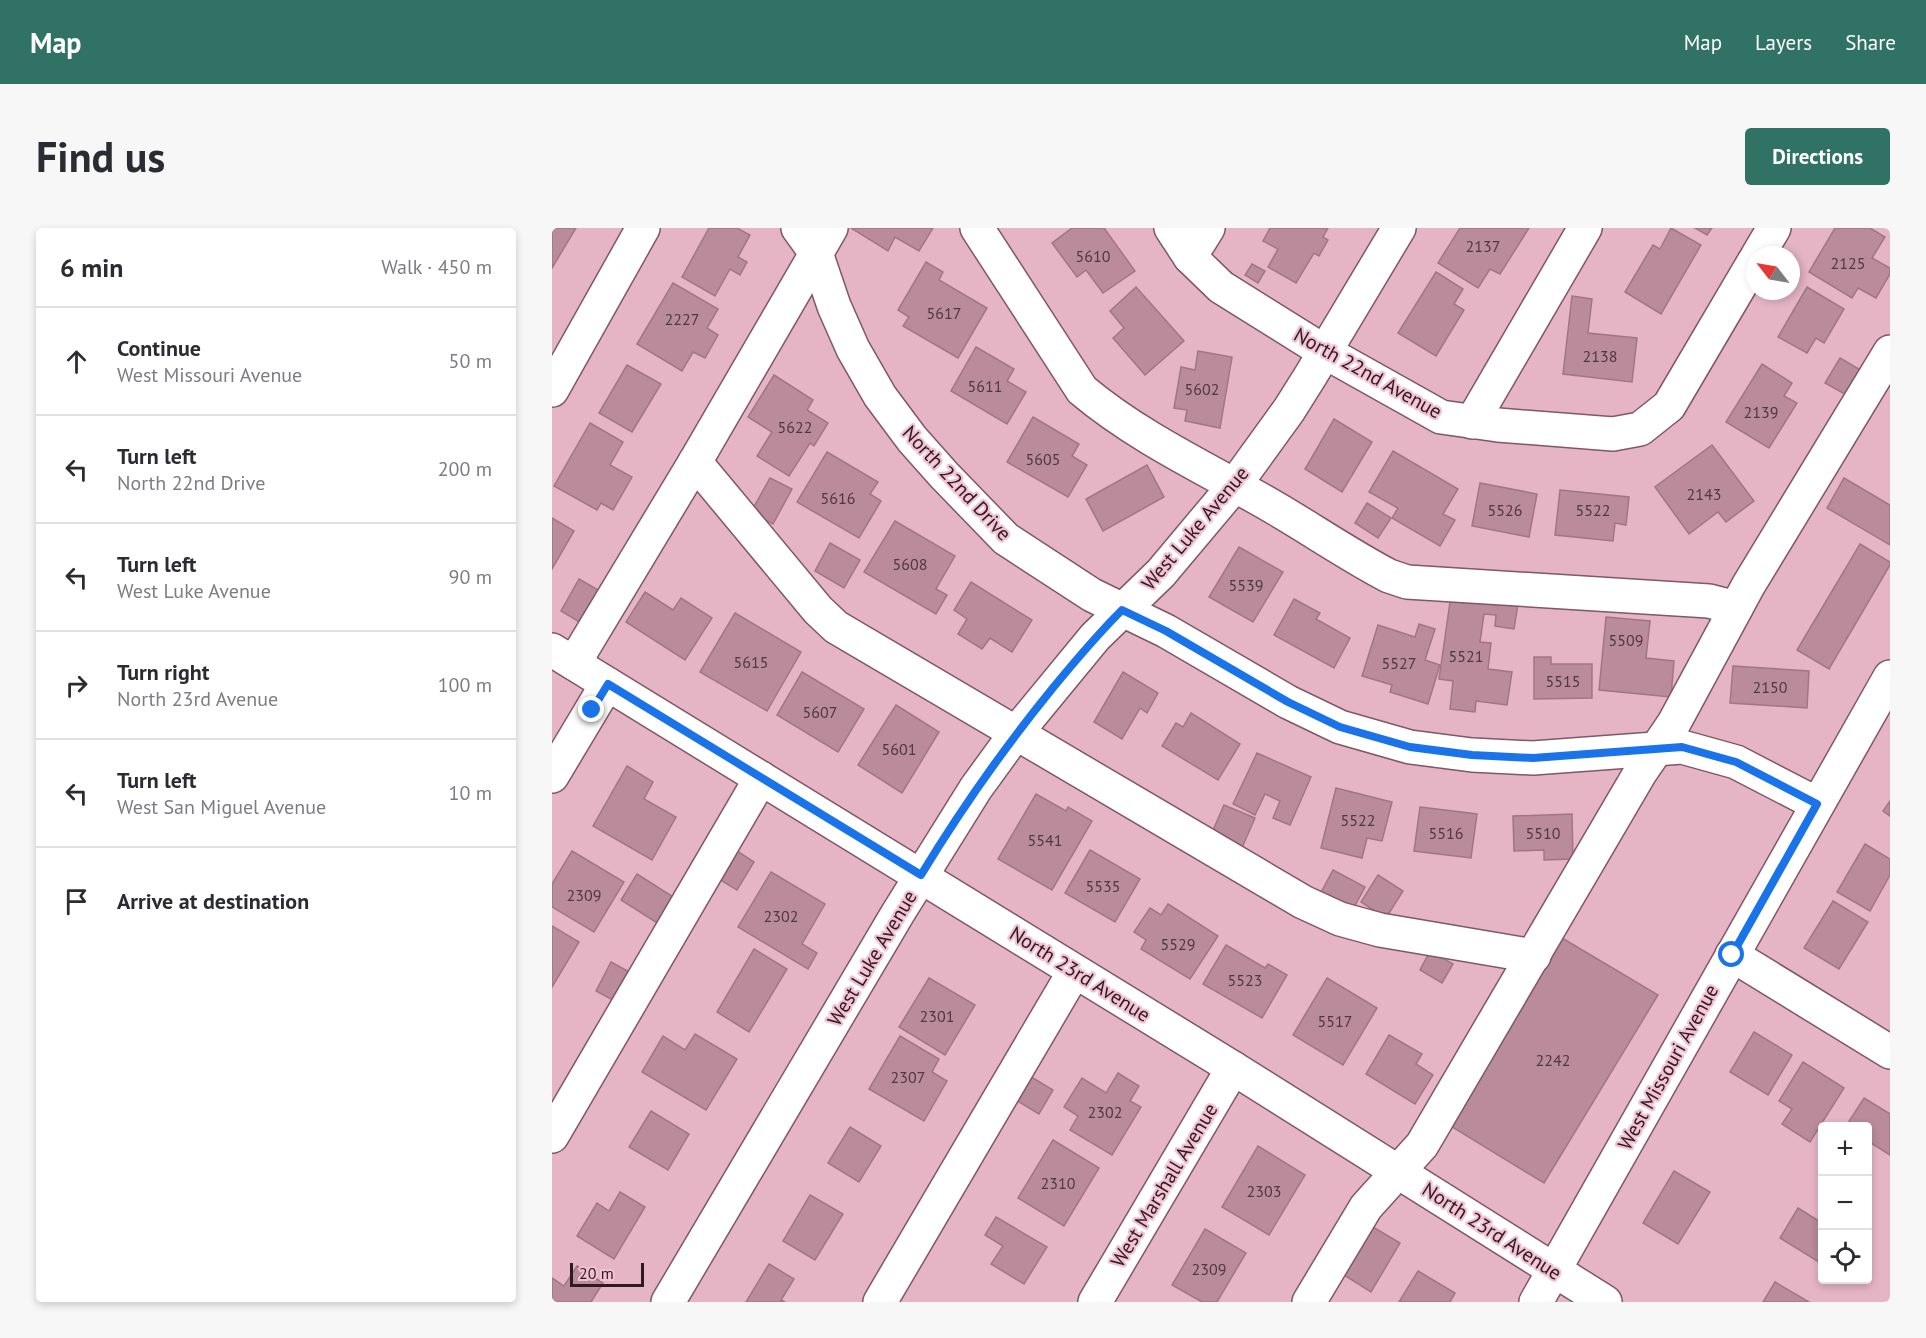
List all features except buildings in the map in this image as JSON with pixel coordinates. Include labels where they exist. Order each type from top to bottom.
[{"type":"street","points":[[552,390],[643,228]]},
{"type":"street","points":[[977,228],[1082,390],[1102,407],[1213,475],[1255,496],[1371,567],[1407,582],[1709,602],[1736,608]]},
{"type":"street","name":"North 22nd Avenue","points":[[1171,228],[1190,257],[1221,287],[1325,352],[1441,417],[1472,422],[1613,434],[1640,429],[1670,406],[1746,275]]},
{"type":"street","points":[[1190,257],[1208,228]]},
{"type":"street","name":"West Luke Avenue","points":[[668,1302],[921,875],[976,788],[1016,733],[1095,637],[1161,573],[1234,486],[1289,410],[1399,228]]},
{"type":"street","points":[[1472,422],[1586,228]]},
{"type":"street","points":[[1763,246],[1774,228]]},
{"type":"street","points":[[563,656],[695,462],[815,236]]},
{"type":"street","name":"North 22nd Drive","points":[[815,236],[834,306],[853,349],[880,396],[912,439],[1006,538],[1092,595],[1166,631],[1288,702],[1340,727],[1410,747],[1472,755],[1533,758],[1682,747],[1736,762],[1817,804]]},
{"type":"street","points":[[1309,1302],[1366,1207],[1422,1146],[1657,748],[1674,723],[1736,608],[1890,352]]},
{"type":"street","points":[[695,462],[819,610],[836,627],[1303,902],[1340,919],[1380,930],[1534,956]]},
{"type":"street","name":"North 23rd Avenue","points":[[563,656],[1233,1068],[1605,1302]]},
{"type":"street","name":"West Missouri Avenue","points":[[1536,1302],[1890,676]]},
{"type":"street","points":[[552,776],[608,684]]},
{"type":"street","points":[[552,1136],[761,778]]},
{"type":"street","points":[[1732,955],[1890,1052]]},
{"type":"street","points":[[880,1302],[1074,972]]},
{"type":"street","name":"West Marshall Avenue","points":[[1095,1302],[1233,1068]]},
{"type":"route","points":[[592,710],[608,684],[921,875],[976,788],[1016,733],[1095,637],[1122,610],[1166,631],[1288,702],[1340,727],[1410,747],[1472,755],[1533,758],[1682,747],[1736,762],[1817,804],[1732,955]]}]
